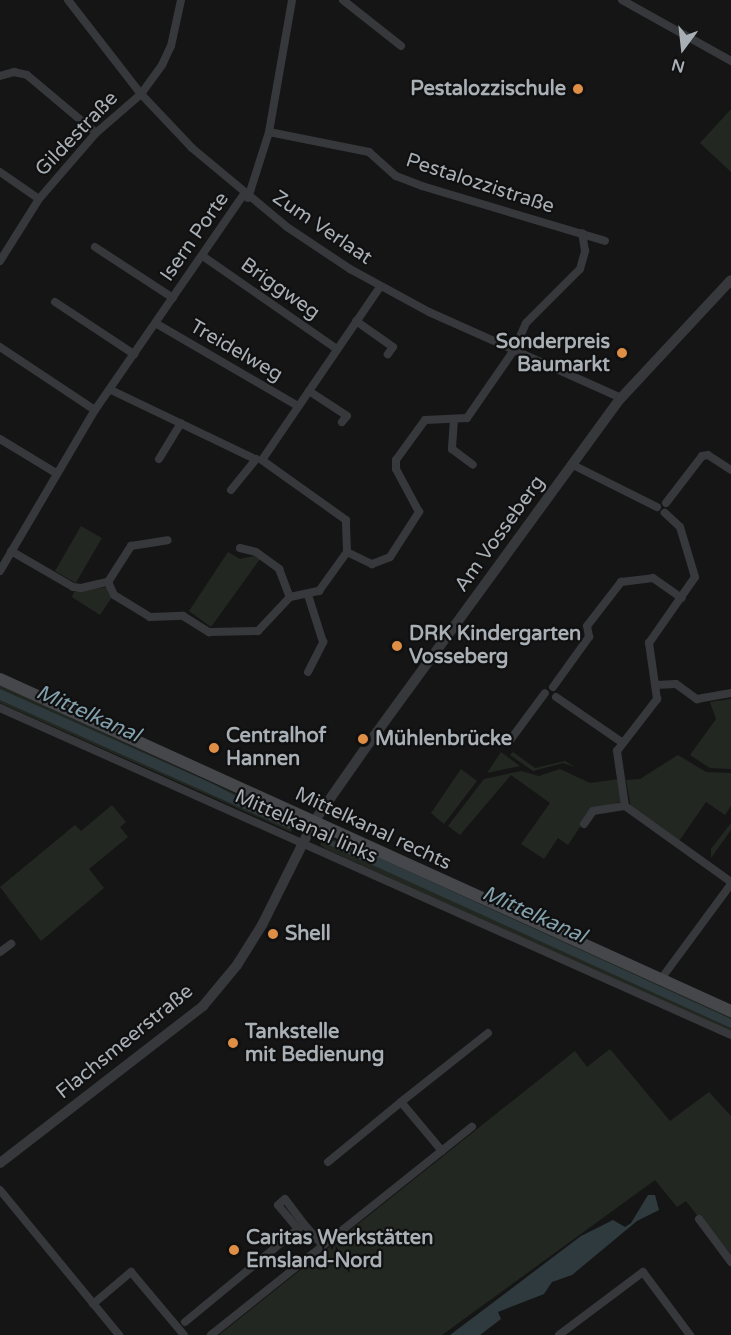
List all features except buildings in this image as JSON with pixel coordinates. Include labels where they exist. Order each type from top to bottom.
[{"type":"main road","name":"Mittelkanal rechts","points":[[0,679],[308,833],[661,979],[731,1011]]},
{"type":"street","name":"Zum Verlaat","points":[[68,0],[141,94],[192,148],[246,196],[321,251],[380,287],[621,398]]},
{"type":"street","name":"Gildestraße","points":[[0,261],[39,199],[96,133],[141,94],[171,46],[181,0]]},
{"type":"street","name":"Isern Porte","points":[[0,570],[95,410],[246,196],[269,132],[292,0]]},
{"type":"street","points":[[343,0],[401,46]]},
{"type":"street","points":[[622,0],[731,61]]},
{"type":"street","points":[[0,76],[14,72],[27,75],[96,133]]},
{"type":"street","name":"Pestalozzistraße","points":[[269,132],[369,152],[396,176],[413,183],[605,241]]},
{"type":"street","name":"Gildestraße","points":[[0,172],[39,199]]},
{"type":"street","points":[[347,552],[372,564],[390,557],[419,512],[396,469],[396,460],[425,420],[467,418],[514,350],[526,323],[580,269],[585,251],[582,233]]},
{"type":"street","name":"Isern Porte","points":[[95,247],[173,298]]},
{"type":"street","name":"Briggweg","points":[[204,257],[337,349]]},
{"type":"street","name":"Am Vosseberg","points":[[308,833],[621,398],[731,280]]},
{"type":"street","points":[[231,490],[298,406],[380,287]]},
{"type":"street","points":[[55,302],[134,354]]},
{"type":"street","points":[[356,321],[393,347],[388,354]]},
{"type":"street","name":"Treidelweg","points":[[157,324],[298,406]]},
{"type":"street","points":[[0,347],[95,410]]},
{"type":"street","points":[[108,582],[114,595],[150,618],[183,616],[209,633],[258,631],[290,597],[319,591],[347,552],[346,520],[257,459],[111,390]]},
{"type":"street","points":[[309,391],[347,416],[342,422]]},
{"type":"street","points":[[454,419],[453,449],[473,465]]},
{"type":"street","points":[[159,459],[181,423]]},
{"type":"street","points":[[0,439],[56,473]]},
{"type":"street","points":[[657,507],[666,503],[702,456],[708,455],[731,470]]},
{"type":"street","points":[[573,465],[657,507],[659,513],[665,513],[680,527],[695,578],[649,644],[657,699],[617,751],[625,806]]},
{"type":"street","points":[[665,513],[666,503]]},
{"type":"street","points":[[11,551],[73,587],[108,582],[131,546],[168,540]]},
{"type":"street","points":[[240,548],[256,552],[279,569],[290,597]]},
{"type":"street","points":[[507,744],[551,692],[589,637],[587,626],[621,582],[653,578],[682,598]]},
{"type":"street","points":[[308,595],[323,642],[308,672]]},
{"type":"street","points":[[656,685],[676,684],[697,699],[731,693]]},
{"type":"street","points":[[551,692],[623,743]]},
{"type":"street","name":"Mittelkanal links","points":[[0,708],[158,782],[308,833],[731,1035]]},
{"type":"street","points":[[584,824],[593,811],[625,806],[731,883],[661,979]]},
{"type":"street","name":"Flachsmeerstraße","points":[[0,1163],[203,1006],[262,925],[308,833]]},
{"type":"street","points":[[0,952],[11,944]]},
{"type":"street","points":[[328,1162],[488,1033]]},
{"type":"street","points":[[401,1102],[442,1151]]},
{"type":"street","points":[[211,1335],[472,1127]]},
{"type":"street","points":[[0,1190],[119,1335]]},
{"type":"street","points":[[699,1219],[731,1262]]},
{"type":"street","points":[[185,1322],[301,1226],[323,1246]]},
{"type":"street","points":[[93,1304],[131,1272],[184,1335]]},
{"type":"street","points":[[560,1335],[644,1272],[690,1335]]},
{"type":"shaded area","points":[[731,109],[731,172],[700,143]]},
{"type":"shaded area","points":[[81,526],[102,538],[76,583],[55,571]]},
{"type":"shaded area","points":[[228,552],[240,559],[254,556],[260,559],[211,627],[189,611]]},
{"type":"shaded area","points":[[107,587],[112,597],[100,615],[72,597],[74,592]]},
{"type":"shaded area","points":[[0,685],[295,821],[291,832],[0,703]]},
{"type":"shaded area","points":[[0,689],[209,782],[292,825],[290,829],[0,700]]},
{"type":"shaded area","points":[[731,699],[731,769],[710,768],[690,755],[716,719],[710,702]]},
{"type":"shaded area","points":[[501,752],[520,766],[487,773]]},
{"type":"shaded area","points":[[513,752],[535,768],[565,761],[575,767],[563,763],[533,771],[510,755]]},
{"type":"shaded area","points":[[678,755],[706,772],[731,773],[731,806],[725,815],[706,802],[679,841],[631,808],[626,780],[640,779]]},
{"type":"shaded area","points":[[461,769],[477,781],[444,824],[431,813]]},
{"type":"shaded area","points":[[560,769],[590,783],[619,779],[623,801],[592,809],[568,845],[558,838],[544,859],[521,844],[550,803],[511,775],[460,835],[448,826],[484,779],[521,771],[539,776]]},
{"type":"shaded area","points":[[112,805],[126,822],[120,827],[128,837],[89,869],[104,888],[41,941],[0,887],[75,825],[81,831]]},
{"type":"shaded area","points":[[731,823],[731,830],[711,858],[711,849]]},
{"type":"shaded area","points":[[324,835],[731,1016],[731,1033],[326,849],[320,845]]},
{"type":"shaded area","points":[[324,838],[380,858],[731,1019],[731,1028],[322,842]]},
{"type":"shaded area","points":[[610,1049],[670,1121],[709,1092],[731,1116],[731,1260],[686,1201],[677,1207],[655,1180],[442,1335],[219,1335],[575,1051],[587,1067]]},
{"type":"shaded area","points":[[648,1195],[655,1195],[659,1210],[637,1221],[572,1275],[552,1282],[544,1294],[498,1312],[501,1319],[480,1335],[450,1335],[581,1236],[613,1220],[625,1227],[631,1223]]},
{"type":"place","name":"Pestalozzischule","points":[[578,89]]},
{"type":"place","name":"Sonderpreis Baumarkt","points":[[622,353]]},
{"type":"place","name":"DRK Kindergarten Vosseberg","points":[[397,646]]},
{"type":"place","name":"Mühlenbrücke","points":[[363,739]]},
{"type":"place","name":"Centralhof Hannen","points":[[214,748]]},
{"type":"place","name":"Shell","points":[[273,934]]},
{"type":"place","name":"Tankstelle mit Bedienung","points":[[233,1043]]},
{"type":"place","name":"Caritas Werkstätten Emsland-Nord","points":[[234,1250]]},
{"type":"water label","name":"Mittelkanal","points":[[88,714]]},
{"type":"water label","name":"Mittelkanal","points":[[534,915]]}]
